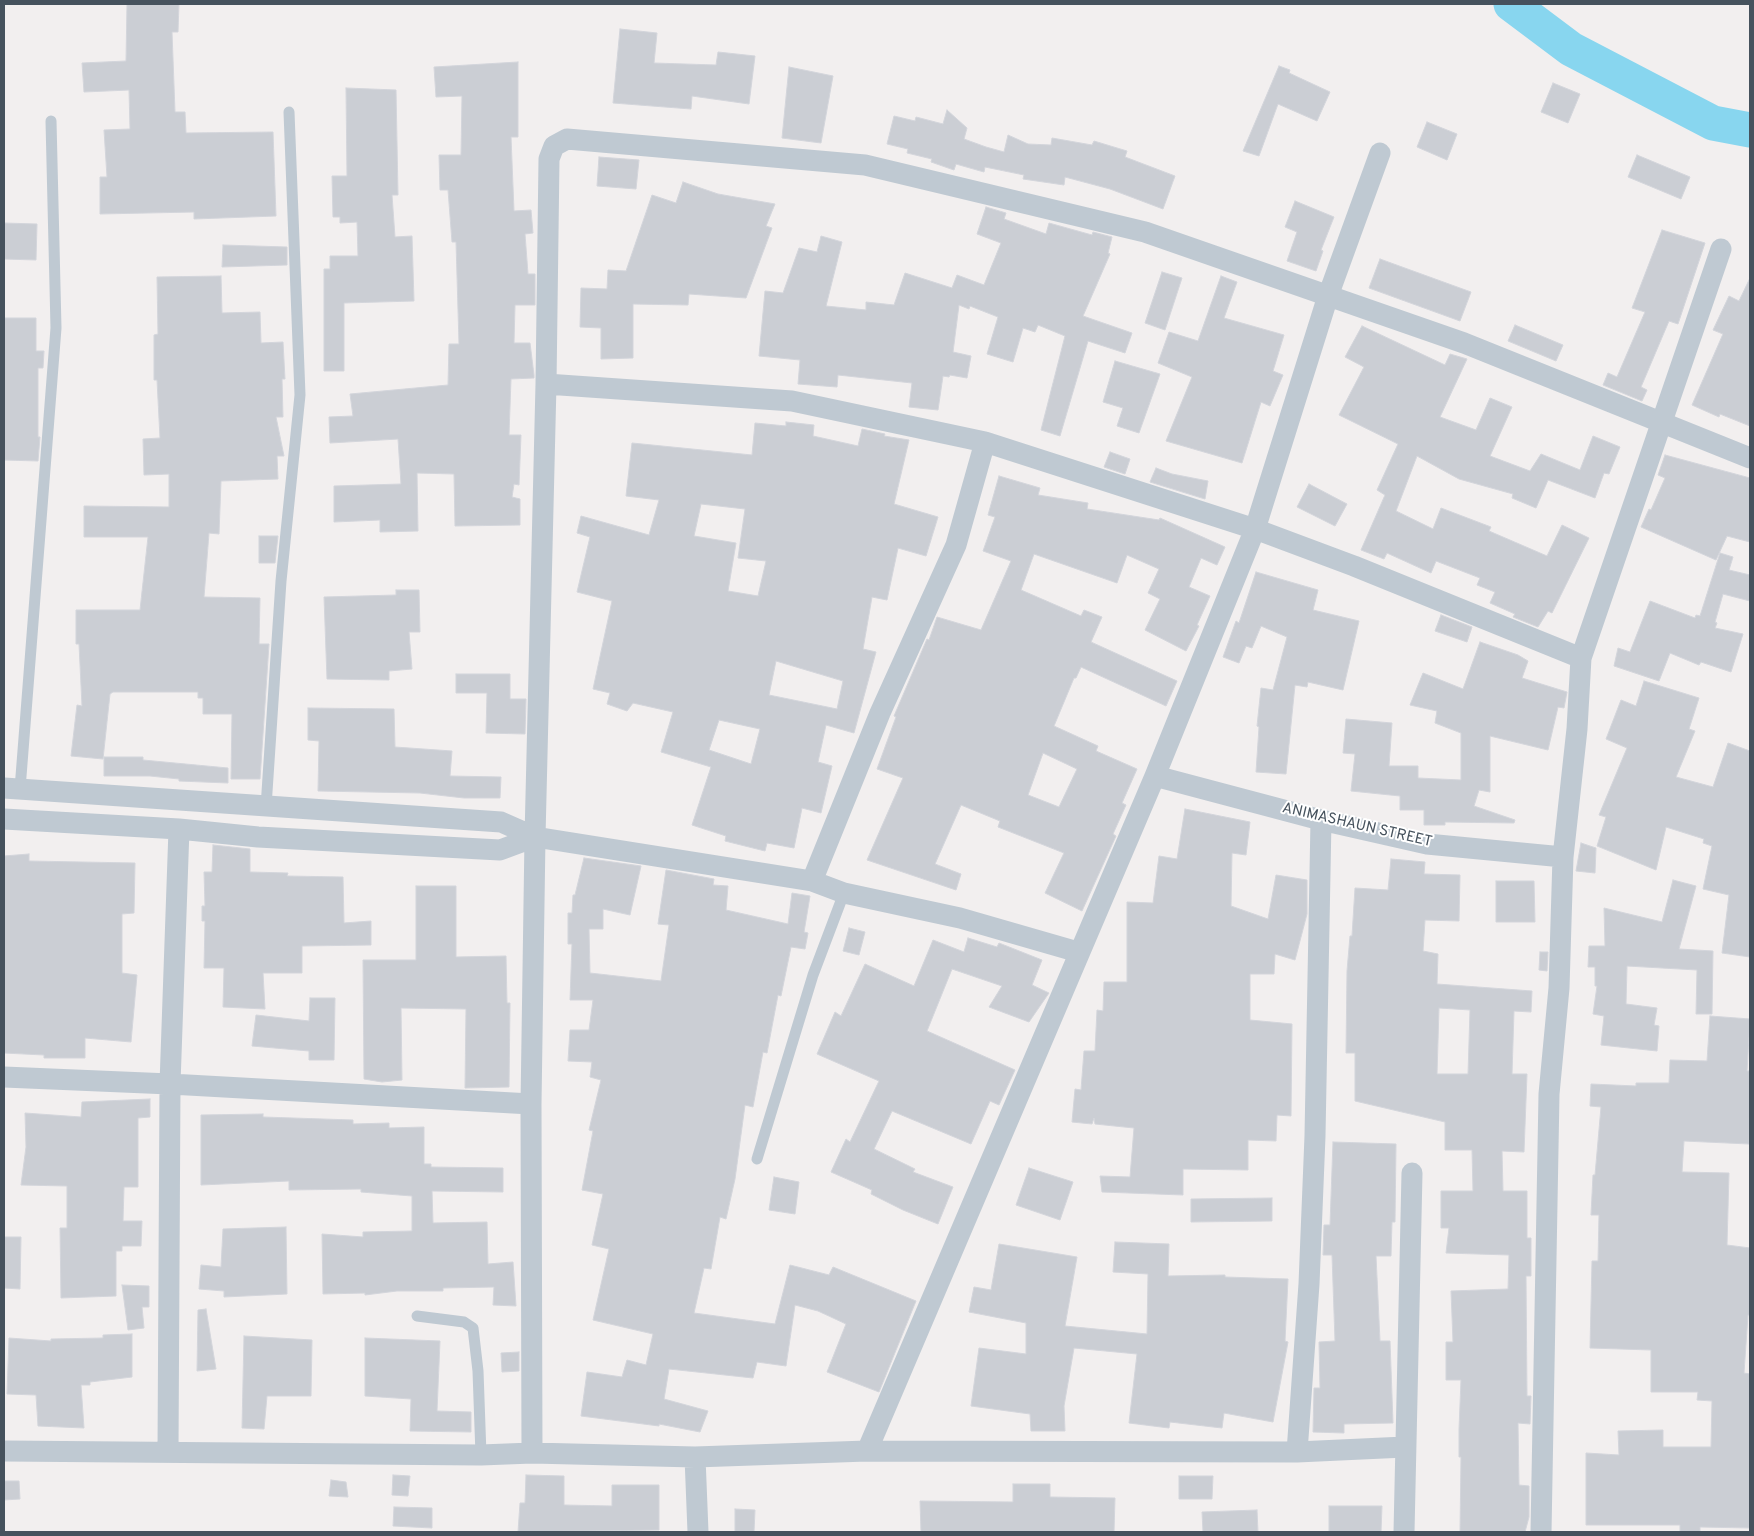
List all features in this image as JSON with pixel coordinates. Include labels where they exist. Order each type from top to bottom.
[{"type":"street","points":[[532,1453],[531,1104],[535,837],[546,384],[549,159],[554,146],[567,139],[865,165],[1144,232],[1464,343],[1750,458]]},
{"type":"street","points":[[867,1451],[1078,952],[1155,776],[1255,529],[1328,296],[1380,153]]},
{"type":"street","points":[[1541,1532],[1549,1094],[1559,988],[1563,857],[1577,729],[1581,658],[1721,249]]},
{"type":"street","points":[[546,384],[792,401],[985,442],[1255,529],[1354,566],[1581,658]]},
{"type":"street","points":[[812,881],[880,713],[956,545],[985,442]]},
{"type":"street","name":"ANIMASHAUN STREET","points":[[1155,776],[1321,820],[1427,844],[1563,857]]},
{"type":"street","points":[[12,789],[501,822],[535,837],[812,881],[844,893],[960,918],[1078,952]]},
{"type":"street","points":[[4,819],[179,829],[258,837],[500,850],[535,837]]},
{"type":"street","points":[[1297,1452],[1309,1284],[1315,1146],[1321,820]]},
{"type":"street","points":[[168,1451],[170,1084],[179,829]]},
{"type":"street","points":[[4,1077],[170,1084],[531,1104]]},
{"type":"street","points":[[1404,1532],[1412,1173]]},
{"type":"street","points":[[4,1451],[481,1455],[532,1453],[695,1457],[867,1451],[1297,1452],[1405,1447]]},
{"type":"street","points":[[695,1457],[698,1532]]},
{"type":"lane","points":[[266,807],[281,581],[300,395],[289,112]]},
{"type":"lane","points":[[12,789],[56,328],[51,121]]},
{"type":"lane","points":[[757,1159],[813,975],[844,893]]},
{"type":"lane","points":[[417,1316],[464,1322],[473,1328],[478,1371],[481,1455]]},
{"type":"building","points":[[127,4],[179,4],[178,32],[172,32],[175,112],[185,112],[186,133],[273,132],[276,216],[194,219],[194,212],[100,214],[100,177],[107,177],[104,130],[130,129],[129,90],[84,92],[82,63],[126,61]]},
{"type":"building","points":[[620,29],[657,33],[654,63],[716,65],[718,52],[755,56],[749,104],[692,96],[691,109],[613,103]]},
{"type":"building","points":[[518,62],[518,137],[511,137],[514,211],[531,210],[533,233],[525,234],[528,274],[535,274],[535,305],[515,305],[514,343],[530,343],[534,375],[534,378],[511,379],[509,435],[521,435],[519,485],[514,484],[512,497],[520,499],[520,525],[455,526],[454,474],[417,473],[418,531],[380,532],[380,520],[334,522],[334,486],[401,484],[398,439],[330,443],[329,417],[353,416],[350,394],[448,385],[449,344],[459,344],[456,242],[452,242],[448,190],[440,190],[439,155],[461,155],[462,96],[436,97],[434,67]]},
{"type":"building","points":[[1279,66],[1290,70],[1289,73],[1330,92],[1317,121],[1278,104],[1259,156],[1243,151]]},
{"type":"building","points":[[789,67],[833,76],[821,143],[782,138]]},
{"type":"building","points":[[1553,83],[1580,94],[1568,123],[1541,112]]},
{"type":"building","points":[[346,88],[396,90],[398,195],[392,195],[395,237],[412,236],[414,301],[344,303],[344,371],[324,371],[324,269],[330,269],[330,256],[358,256],[357,222],[340,223],[340,217],[333,217],[332,176],[347,176]]},
{"type":"building","points":[[947,110],[967,128],[964,139],[1004,152],[1008,135],[1028,144],[1051,145],[1052,138],[1092,145],[1094,141],[1127,151],[1125,157],[1175,176],[1163,209],[1110,189],[1065,177],[1064,185],[1023,179],[1024,175],[985,167],[984,172],[956,164],[954,170],[931,162],[932,159],[907,153],[908,149],[887,144],[894,116],[915,121],[916,117],[943,124]]},
{"type":"building","points":[[1427,122],[1457,134],[1447,160],[1417,147]]},
{"type":"building","points":[[1637,155],[1690,177],[1681,199],[1628,177]]},
{"type":"building","points":[[599,157],[639,160],[636,189],[597,186]]},
{"type":"building","points":[[683,182],[718,194],[775,204],[766,226],[772,228],[746,298],[689,294],[688,305],[633,304],[633,358],[601,359],[601,328],[580,327],[581,288],[607,289],[608,270],[626,271],[652,195],[676,203]]},
{"type":"building","points":[[1295,201],[1334,217],[1321,250],[1323,251],[1316,271],[1287,261],[1297,232],[1285,227]]},
{"type":"building","points":[[986,207],[1006,213],[1004,219],[1046,234],[1049,223],[1092,235],[1093,232],[1112,237],[1108,253],[1110,254],[1083,316],[1132,333],[1125,353],[1088,341],[1060,436],[1041,430],[1065,336],[1038,325],[1035,332],[1023,328],[1013,362],[987,354],[998,317],[970,306],[969,309],[959,305],[953,352],[971,356],[967,378],[950,375],[949,377],[943,376],[938,410],[909,407],[912,383],[838,375],[837,387],[798,384],[800,360],[759,356],[765,291],[783,293],[799,248],[817,252],[821,236],[842,242],[826,306],[866,310],[866,302],[894,305],[905,273],[952,288],[957,275],[984,285],[1001,243],[977,234]]},
{"type":"building","points":[[4,223],[37,224],[36,260],[4,259]]},
{"type":"building","points":[[1662,230],[1705,243],[1678,324],[1669,321],[1641,387],[1647,390],[1642,401],[1603,385],[1608,373],[1617,377],[1645,312],[1632,308]]},
{"type":"building","points":[[223,245],[287,247],[287,265],[222,267]]},
{"type":"building","points":[[1380,259],[1471,292],[1460,321],[1369,288]]},
{"type":"building","points":[[1162,272],[1182,278],[1165,330],[1145,323]]},
{"type":"building","points":[[221,276],[222,313],[260,312],[261,343],[283,342],[285,379],[282,379],[283,417],[276,417],[284,456],[277,456],[278,479],[221,481],[219,534],[209,533],[204,597],[260,598],[259,644],[269,644],[260,779],[231,779],[232,714],[203,714],[203,698],[198,698],[198,692],[113,692],[110,694],[103,759],[71,756],[77,705],[82,706],[79,644],[76,644],[76,610],[140,610],[148,537],[84,537],[84,506],[169,507],[169,474],[144,475],[143,439],[160,438],[157,380],[154,380],[154,335],[158,334],[157,277]]},
{"type":"building","points":[[1221,276],[1237,282],[1224,318],[1284,335],[1273,371],[1283,375],[1270,406],[1261,402],[1242,463],[1166,441],[1192,377],[1158,363],[1169,332],[1198,341]]},
{"type":"building","points":[[1750,278],[1750,426],[1720,414],[1719,417],[1692,405],[1723,334],[1713,330],[1729,296],[1739,301]]},
{"type":"building","points":[[4,318],[36,318],[36,351],[44,351],[43,368],[38,368],[38,437],[40,437],[38,461],[4,460]]},
{"type":"building","points":[[1515,325],[1563,345],[1556,361],[1508,341]]},
{"type":"building","points":[[1362,326],[1445,365],[1450,354],[1467,359],[1440,417],[1476,430],[1490,398],[1512,407],[1490,456],[1530,471],[1541,454],[1580,470],[1593,436],[1620,447],[1609,474],[1604,473],[1595,498],[1548,480],[1536,508],[1512,498],[1513,494],[1459,479],[1417,456],[1396,511],[1433,529],[1441,508],[1491,527],[1489,531],[1547,556],[1562,525],[1589,538],[1552,613],[1548,611],[1538,627],[1513,617],[1515,614],[1490,603],[1495,592],[1477,585],[1480,578],[1436,561],[1431,573],[1387,553],[1384,559],[1361,550],[1385,495],[1377,490],[1398,444],[1339,415],[1364,367],[1345,357]]},
{"type":"building","points":[[1115,361],[1160,374],[1139,433],[1117,426],[1123,408],[1103,402]]},
{"type":"building","points":[[786,422],[814,425],[813,436],[858,446],[862,429],[885,434],[884,436],[909,440],[894,504],[938,517],[926,556],[898,548],[887,600],[872,597],[863,649],[876,652],[854,733],[826,725],[818,762],[832,766],[821,813],[802,808],[794,848],[767,843],[765,851],[725,841],[726,836],[692,825],[711,767],[661,752],[673,712],[633,703],[627,711],[607,704],[610,693],[593,689],[612,601],[577,592],[590,537],[577,533],[581,516],[649,535],[659,500],[626,496],[632,443],[752,455],[755,423],[786,426]],"holes":[[[701,504],[745,509],[738,558],[766,561],[758,596],[728,591],[736,543],[694,536]],[[776,661],[843,681],[837,709],[769,695]],[[719,720],[760,729],[751,764],[709,750]]]},
{"type":"building","points":[[1110,452],[1130,459],[1125,474],[1104,467]]},
{"type":"building","points":[[1665,455],[1750,478],[1750,542],[1727,536],[1716,560],[1641,527],[1649,509],[1651,510],[1665,478],[1658,475]]},
{"type":"building","points":[[1156,468],[1172,474],[1208,481],[1205,499],[1150,482]]},
{"type":"building","points":[[999,476],[1040,488],[1038,495],[1088,503],[1087,509],[1159,520],[1160,518],[1225,547],[1217,565],[1201,558],[1189,587],[1210,596],[1197,625],[1199,626],[1186,651],[1145,630],[1160,599],[1148,593],[1159,569],[1127,555],[1117,583],[1034,554],[1021,590],[1081,616],[1084,610],[1102,617],[1091,642],[1177,681],[1166,706],[1081,667],[1076,678],[1074,678],[1054,726],[1098,746],[1096,751],[1137,769],[1122,803],[1126,805],[1113,834],[1116,836],[1082,911],[1045,893],[1064,853],[998,827],[1000,821],[961,805],[935,864],[961,874],[956,890],[867,860],[903,778],[877,769],[896,717],[894,716],[927,639],[929,640],[937,617],[981,630],[1011,561],[983,551],[995,517],[988,515]],"holes":[[[1043,753],[1077,769],[1059,807],[1028,795]]]},
{"type":"building","points":[[1309,484],[1347,504],[1335,526],[1297,507]]},
{"type":"building","points":[[259,536],[278,536],[275,563],[259,563]]},
{"type":"building","points":[[1720,553],[1733,557],[1729,570],[1750,575],[1750,601],[1723,594],[1715,622],[1717,623],[1715,628],[1743,634],[1731,672],[1701,662],[1699,665],[1670,653],[1659,681],[1614,666],[1618,648],[1630,652],[1650,601],[1695,618],[1696,615],[1700,616]]},
{"type":"building","points":[[1256,572],[1318,590],[1313,610],[1359,621],[1343,690],[1308,682],[1307,687],[1295,685],[1286,774],[1256,772],[1259,727],[1257,726],[1261,688],[1273,690],[1287,637],[1261,626],[1252,648],[1246,646],[1239,663],[1223,657],[1236,621],[1239,623]]},
{"type":"building","points":[[396,590],[419,590],[420,632],[409,632],[412,669],[389,671],[389,680],[327,679],[324,597],[396,595]]},
{"type":"building","points":[[1441,615],[1472,627],[1467,642],[1435,631]]},
{"type":"building","points":[[1480,642],[1518,655],[1528,661],[1522,678],[1567,692],[1564,708],[1558,707],[1548,750],[1490,736],[1490,792],[1479,790],[1474,806],[1515,820],[1514,823],[1445,822],[1445,825],[1424,825],[1424,810],[1400,810],[1400,796],[1351,791],[1355,754],[1343,753],[1346,719],[1392,723],[1389,766],[1418,766],[1418,778],[1461,780],[1461,733],[1435,723],[1437,711],[1410,705],[1423,673],[1463,689]]},
{"type":"building","points":[[456,674],[510,674],[510,699],[526,699],[525,734],[486,733],[487,693],[456,693]]},
{"type":"building","points":[[1644,681],[1699,698],[1689,729],[1695,731],[1676,777],[1713,787],[1728,743],[1750,751],[1750,957],[1722,953],[1729,895],[1703,889],[1712,846],[1703,843],[1704,839],[1666,827],[1656,870],[1597,846],[1606,817],[1599,815],[1627,748],[1606,739],[1621,700],[1636,706]]},
{"type":"building","points":[[308,708],[394,709],[395,747],[452,751],[450,776],[501,777],[500,798],[464,798],[420,793],[318,791],[319,741],[308,740]]},
{"type":"building","points":[[104,757],[143,757],[143,760],[228,768],[228,783],[179,781],[179,779],[150,776],[104,776]]},
{"type":"building","points":[[1185,809],[1250,822],[1246,855],[1232,853],[1231,906],[1268,919],[1276,875],[1307,880],[1307,914],[1295,960],[1275,954],[1274,974],[1250,974],[1250,1020],[1292,1024],[1291,1116],[1277,1115],[1276,1141],[1248,1140],[1248,1170],[1183,1169],[1183,1195],[1102,1192],[1100,1176],[1130,1177],[1134,1128],[1095,1124],[1094,1118],[1092,1124],[1072,1122],[1075,1089],[1081,1090],[1084,1051],[1095,1051],[1097,1010],[1103,1011],[1104,982],[1127,982],[1127,902],[1153,903],[1159,856],[1177,859]]},
{"type":"building","points":[[1581,843],[1596,848],[1595,873],[1576,871]]},
{"type":"building","points":[[213,845],[250,849],[250,872],[288,873],[287,876],[343,877],[344,923],[371,921],[371,945],[302,946],[302,973],[263,973],[265,1009],[223,1007],[224,968],[204,968],[205,921],[202,921],[202,906],[205,906],[204,872],[212,872]]},
{"type":"building","points":[[29,854],[29,861],[135,863],[134,913],[122,914],[122,973],[137,975],[131,1042],[85,1038],[85,1058],[44,1058],[44,1055],[4,1053],[4,856]]},
{"type":"building","points":[[584,858],[641,866],[630,915],[603,909],[603,929],[589,929],[590,973],[661,981],[669,925],[658,924],[666,870],[714,879],[713,885],[728,886],[726,910],[788,924],[792,893],[810,896],[804,932],[808,933],[805,949],[791,947],[781,996],[778,995],[767,1053],[763,1052],[753,1107],[745,1105],[735,1179],[726,1219],[720,1217],[711,1269],[704,1268],[694,1313],[775,1324],[790,1265],[829,1275],[833,1267],[916,1301],[879,1392],[827,1372],[846,1324],[818,1311],[795,1305],[786,1366],[757,1362],[753,1378],[669,1369],[664,1399],[708,1411],[700,1432],[659,1424],[659,1426],[581,1416],[587,1372],[622,1377],[627,1360],[646,1365],[653,1334],[593,1320],[609,1249],[592,1245],[603,1194],[582,1190],[593,1131],[589,1130],[601,1080],[590,1077],[592,1062],[568,1061],[570,1030],[589,1030],[593,1000],[570,1000],[572,944],[568,944],[568,913],[572,913],[573,895],[575,895]]},
{"type":"building","points":[[1391,859],[1425,862],[1424,874],[1460,875],[1459,921],[1425,920],[1423,951],[1438,954],[1437,984],[1532,991],[1531,1012],[1514,1011],[1512,1074],[1527,1074],[1524,1152],[1502,1151],[1503,1191],[1527,1191],[1527,1238],[1531,1238],[1531,1276],[1526,1276],[1527,1396],[1531,1396],[1530,1424],[1518,1423],[1519,1485],[1529,1486],[1529,1517],[1525,1532],[1460,1532],[1461,1457],[1459,1457],[1459,1429],[1461,1380],[1446,1380],[1446,1342],[1453,1342],[1451,1291],[1508,1289],[1509,1255],[1446,1253],[1449,1228],[1441,1228],[1441,1191],[1473,1191],[1472,1150],[1445,1150],[1445,1122],[1355,1101],[1355,1053],[1346,1053],[1347,971],[1350,936],[1352,936],[1355,888],[1388,890]],"holes":[[[1439,1008],[1470,1010],[1468,1074],[1437,1074]]]},
{"type":"building","points":[[1673,880],[1696,886],[1679,949],[1713,951],[1712,1014],[1696,1014],[1697,970],[1627,966],[1626,1004],[1657,1008],[1654,1025],[1659,1026],[1657,1051],[1601,1045],[1604,1016],[1593,1014],[1597,986],[1595,986],[1595,967],[1588,967],[1589,946],[1605,946],[1604,908],[1662,922]]},
{"type":"building","points":[[1496,881],[1534,881],[1535,922],[1496,922]]},
{"type":"building","points":[[416,886],[456,886],[456,957],[506,956],[507,1003],[510,1003],[509,1087],[465,1088],[466,1009],[401,1008],[402,1080],[382,1082],[364,1079],[363,960],[416,960]]},
{"type":"building","points":[[849,928],[865,932],[859,955],[843,951]]},
{"type":"building","points":[[968,938],[997,947],[999,943],[1042,960],[1032,985],[1049,993],[1029,1022],[989,1007],[1002,986],[952,969],[927,1031],[1015,1070],[999,1105],[990,1101],[971,1144],[892,1111],[874,1149],[915,1169],[913,1172],[953,1187],[938,1224],[903,1210],[871,1194],[872,1190],[831,1172],[846,1139],[850,1142],[879,1081],[817,1054],[835,1012],[841,1016],[865,964],[914,986],[933,940],[964,952]]},
{"type":"building","points":[[1540,952],[1548,952],[1547,971],[1539,970]]},
{"type":"building","points":[[310,998],[335,998],[334,1060],[309,1060],[309,1051],[252,1046],[256,1015],[309,1021]]},
{"type":"building","points":[[1710,1016],[1750,1019],[1747,1071],[1750,1071],[1749,1144],[1684,1141],[1682,1172],[1729,1173],[1727,1245],[1750,1248],[1750,1315],[1748,1315],[1744,1373],[1750,1374],[1750,1528],[1700,1527],[1700,1532],[1680,1532],[1680,1525],[1586,1525],[1586,1453],[1619,1455],[1618,1431],[1663,1430],[1663,1447],[1711,1447],[1712,1401],[1697,1400],[1698,1392],[1651,1392],[1651,1350],[1590,1348],[1592,1261],[1598,1261],[1599,1215],[1591,1215],[1593,1175],[1595,1175],[1601,1107],[1590,1106],[1591,1084],[1636,1086],[1636,1083],[1669,1083],[1670,1060],[1707,1061]]},
{"type":"building","points":[[150,1099],[150,1117],[138,1118],[138,1187],[124,1187],[123,1221],[142,1221],[141,1246],[122,1246],[122,1251],[116,1251],[116,1296],[61,1298],[60,1228],[67,1228],[67,1186],[21,1185],[26,1147],[25,1113],[81,1117],[82,1102]]},
{"type":"building","points":[[263,1114],[263,1117],[353,1120],[353,1124],[389,1123],[389,1128],[424,1127],[424,1164],[431,1164],[431,1167],[503,1168],[503,1192],[432,1191],[433,1223],[487,1222],[488,1264],[513,1262],[516,1306],[493,1305],[494,1287],[443,1288],[443,1291],[397,1291],[365,1295],[365,1293],[323,1294],[322,1234],[363,1237],[363,1232],[412,1231],[412,1196],[361,1192],[361,1189],[289,1190],[289,1181],[201,1185],[201,1115]]},
{"type":"building","points":[[1333,1142],[1396,1144],[1395,1222],[1392,1222],[1391,1256],[1376,1256],[1380,1341],[1390,1341],[1393,1423],[1344,1424],[1344,1433],[1313,1432],[1314,1388],[1320,1388],[1319,1342],[1335,1341],[1332,1255],[1323,1255],[1324,1225],[1330,1225]]},
{"type":"building","points":[[1029,1168],[1073,1182],[1060,1220],[1016,1205]]},
{"type":"building","points":[[774,1177],[799,1182],[795,1214],[769,1210]]},
{"type":"building","points":[[1272,1198],[1272,1221],[1191,1222],[1191,1199]]},
{"type":"building","points":[[286,1227],[287,1294],[224,1297],[224,1291],[199,1289],[201,1265],[221,1267],[223,1229]]},
{"type":"building","points":[[4,1237],[21,1237],[20,1289],[4,1288]]},
{"type":"building","points":[[1115,1242],[1169,1244],[1168,1276],[1225,1275],[1225,1277],[1288,1279],[1285,1341],[1288,1342],[1273,1422],[1224,1413],[1222,1428],[1170,1422],[1169,1428],[1129,1423],[1137,1354],[1074,1348],[1064,1406],[1065,1431],[1031,1431],[1030,1414],[971,1406],[979,1348],[1026,1354],[1026,1323],[969,1312],[974,1287],[991,1290],[999,1244],[1077,1257],[1065,1326],[1147,1334],[1148,1274],[1113,1272]]},
{"type":"building","points":[[122,1285],[149,1286],[149,1307],[142,1307],[144,1328],[128,1330]]},
{"type":"building","points":[[206,1309],[216,1369],[197,1371],[198,1310]]},
{"type":"building","points":[[132,1334],[132,1377],[90,1382],[90,1385],[81,1385],[84,1428],[38,1426],[36,1395],[7,1394],[9,1338],[51,1341],[51,1339],[103,1338],[103,1335]]},
{"type":"building","points":[[244,1336],[312,1340],[311,1396],[267,1396],[264,1429],[242,1428]]},
{"type":"building","points":[[365,1338],[440,1341],[437,1411],[471,1412],[471,1432],[410,1431],[411,1399],[365,1396]]},
{"type":"building","points":[[519,1352],[519,1371],[502,1372],[501,1353]]},
{"type":"building","points":[[393,1475],[410,1476],[408,1496],[392,1495]]},
{"type":"building","points":[[526,1475],[564,1476],[564,1505],[612,1506],[612,1485],[659,1485],[659,1530],[518,1532],[520,1503],[525,1503]]},
{"type":"building","points":[[1179,1476],[1213,1476],[1212,1499],[1179,1499]]},
{"type":"building","points":[[331,1480],[346,1482],[348,1497],[329,1496]]},
{"type":"building","points":[[4,1481],[19,1481],[20,1499],[4,1500]]},
{"type":"building","points":[[1013,1484],[1050,1484],[1050,1497],[1115,1498],[1114,1532],[921,1532],[920,1501],[1013,1502]]},
{"type":"building","points":[[1329,1506],[1382,1506],[1381,1532],[1329,1532]]},
{"type":"building","points":[[394,1507],[432,1508],[432,1528],[393,1526]]},
{"type":"building","points":[[735,1509],[755,1510],[754,1532],[735,1532]]},
{"type":"building","points":[[1257,1510],[1258,1532],[1203,1532],[1202,1512]]},
{"type":"waterway","points":[[1511,4],[1571,49],[1713,123],[1750,130]]}]
